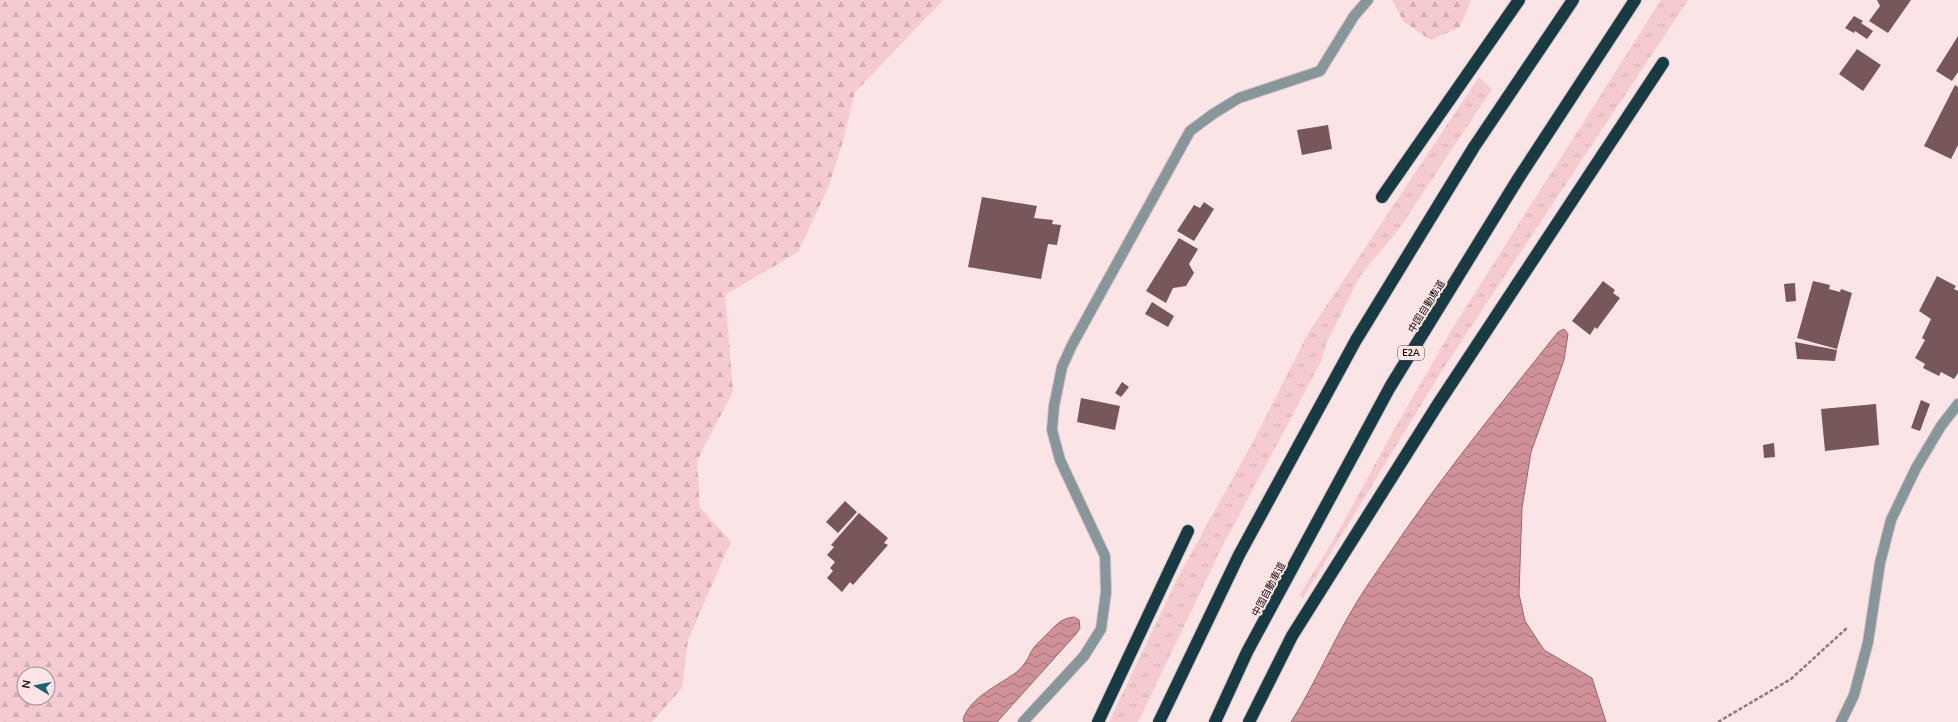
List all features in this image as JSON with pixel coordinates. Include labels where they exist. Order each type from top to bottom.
[{"type":"highway","points":[[1382,197],[1519,0]]},
{"type":"highway","points":[[1159,722],[1239,555],[1356,340],[1474,147],[1573,0]]},
{"type":"highway","name":"中国自動車道","points":[[1215,722],[1248,652],[1390,387],[1518,179],[1635,0]]},
{"type":"highway","points":[[1249,722],[1292,636],[1312,603],[1438,404],[1663,63]]},
{"type":"highway","points":[[1098,722],[1188,531]]},
{"type":"street","points":[[1023,722],[1084,656],[1100,628],[1106,592],[1104,556],[1060,460],[1052,430],[1054,406],[1062,367],[1072,345],[1190,131],[1239,98],[1320,71],[1354,16],[1368,0]]},
{"type":"street","points":[[1841,722],[1854,695],[1868,642],[1880,563],[1891,520],[1916,468],[1941,426],[1958,404]]},
{"type":"path","points":[[1718,722],[1792,679],[1857,619],[1874,608]]},
{"type":"green space","points":[[0,0],[943,0],[855,92],[843,141],[828,188],[798,252],[725,295],[733,391],[697,461],[700,508],[731,541],[688,640],[682,688],[652,722],[0,722]]},
{"type":"green space","points":[[1392,0],[1471,0],[1460,27],[1431,40],[1404,22]]},
{"type":"green space","points":[[1661,0],[1688,0],[1443,369],[1303,598],[1299,596],[1337,534],[1391,435],[1452,329]]},
{"type":"green space","points":[[1479,77],[1492,89],[1399,229],[1360,276],[1326,344],[1322,360],[1222,547],[1138,722],[1109,722],[1179,575],[1253,442],[1307,335]]},
{"type":"water","points":[[1564,329],[1568,334],[1564,360],[1531,452],[1522,508],[1519,594],[1525,621],[1544,650],[1592,678],[1606,722],[1291,722],[1355,605],[1407,528],[1492,415],[1558,332]]},
{"type":"water","points":[[1074,617],[1079,620],[1080,628],[1076,634],[997,722],[964,722],[963,719],[967,711],[979,697],[1018,671],[1028,659],[1035,646],[1055,626],[1065,619]]},
{"type":"building","points":[[1877,0],[1911,0],[1888,33],[1869,21],[1880,6]]},
{"type":"building","points":[[1854,16],[1863,21],[1861,23],[1873,31],[1867,39],[1855,31],[1854,33],[1845,28]]},
{"type":"building","points":[[1958,36],[1958,72],[1952,81],[1936,71]]},
{"type":"building","points":[[1857,49],[1881,65],[1863,91],[1839,74]]},
{"type":"building","points":[[1955,85],[1958,87],[1958,145],[1951,159],[1924,146]]},
{"type":"building","points":[[1328,125],[1332,149],[1302,155],[1297,130]]},
{"type":"building","points":[[982,197],[1037,206],[1034,218],[1053,220],[1052,224],[1061,225],[1057,245],[1048,244],[1041,279],[968,267]]},
{"type":"building","points":[[1204,202],[1214,209],[1194,241],[1177,231],[1194,205],[1200,208]]},
{"type":"building","points":[[1179,238],[1198,249],[1189,264],[1194,273],[1186,286],[1173,288],[1166,303],[1146,291]]},
{"type":"building","points":[[1937,276],[1956,286],[1954,289],[1958,291],[1958,373],[1954,379],[1941,372],[1939,376],[1923,368],[1925,364],[1915,358],[1925,340],[1922,338],[1931,319],[1919,311]]},
{"type":"building","points":[[1603,281],[1615,290],[1613,293],[1620,298],[1597,329],[1595,327],[1590,335],[1572,321]]},
{"type":"building","points":[[1813,281],[1830,285],[1829,289],[1840,292],[1841,289],[1852,293],[1837,349],[1797,338]]},
{"type":"building","points":[[1795,283],[1796,301],[1786,302],[1784,284]]},
{"type":"building","points":[[1152,302],[1174,316],[1168,327],[1145,314]]},
{"type":"building","points":[[1795,342],[1837,350],[1835,361],[1797,359]]},
{"type":"building","points":[[1122,382],[1129,387],[1121,397],[1115,393]]},
{"type":"building","points":[[1081,398],[1120,406],[1115,430],[1077,422]]},
{"type":"building","points":[[1921,400],[1930,404],[1920,431],[1911,428]]},
{"type":"building","points":[[1876,404],[1879,445],[1825,451],[1821,409]]},
{"type":"building","points":[[1774,443],[1775,457],[1764,458],[1763,445]]},
{"type":"building","points":[[845,501],[857,512],[838,533],[826,522]]},
{"type":"building","points":[[859,513],[888,538],[884,543],[888,545],[853,585],[850,582],[842,592],[827,578],[833,571],[830,568],[835,562],[827,555],[834,547],[831,545]]}]
